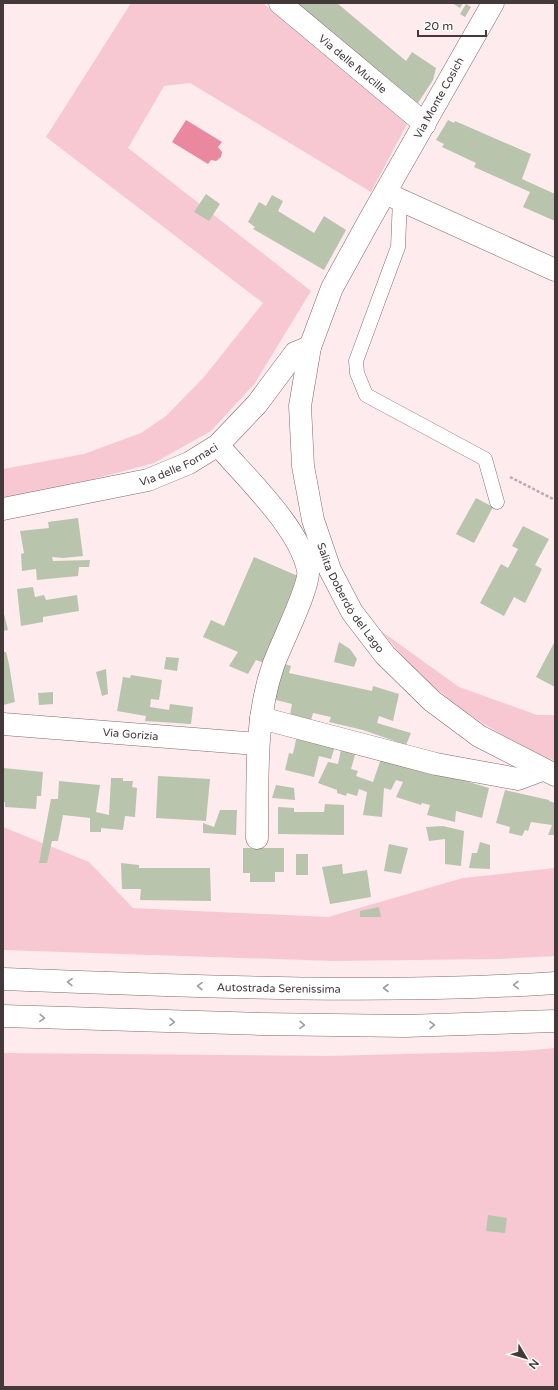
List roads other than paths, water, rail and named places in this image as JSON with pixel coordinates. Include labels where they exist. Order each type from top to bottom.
[{"type":"main road","name":"Via delle Mucille","points":[[280,3],[425,124]]},
{"type":"main road","name":"Via Monte Cosich","points":[[310,347],[332,288],[392,196],[425,124],[493,3]]},
{"type":"main road","points":[[392,196],[555,270]]},
{"type":"main road","name":"Via delle Fornaci","points":[[3,509],[148,480],[189,463],[218,445],[257,404],[295,353],[310,347]]},
{"type":"main road","name":"Salita Doberdò del Lago","points":[[310,347],[300,406],[303,466],[313,520],[330,570],[352,612],[385,655],[432,701],[479,736],[548,773]]},
{"type":"main road","points":[[218,445],[279,515],[297,544],[308,571],[302,596],[272,667],[261,718],[258,744],[257,838]]},
{"type":"main road","name":"Salita Doberdò del Lago","points":[[261,718],[436,764],[518,779],[548,773]]},
{"type":"main road","name":"Via Gorizia","points":[[3,724],[258,744]]},
{"type":"main road","name":"Autostrada Serenissima","points":[[3,979],[120,984],[348,988],[403,988],[555,983]]},
{"type":"main road","points":[[3,1016],[261,1024],[405,1026],[555,1021]]},
{"type":"lane","points":[[392,196],[398,247],[356,361],[357,373],[366,395],[485,460],[497,502]]}]
